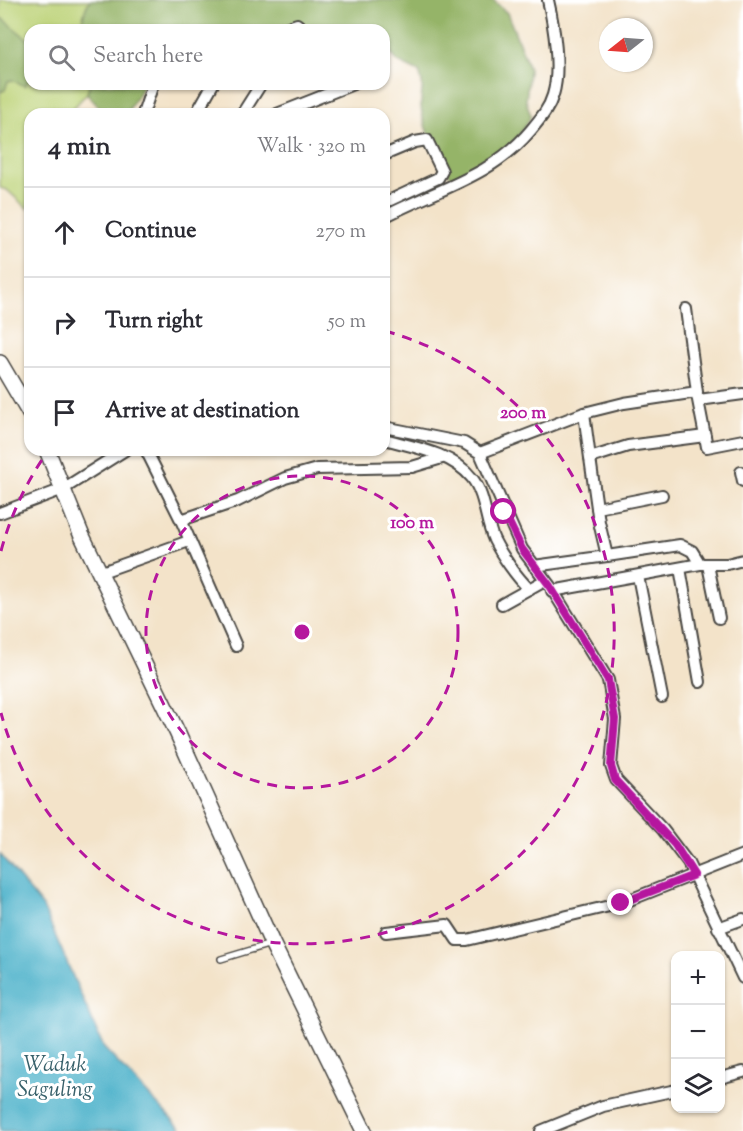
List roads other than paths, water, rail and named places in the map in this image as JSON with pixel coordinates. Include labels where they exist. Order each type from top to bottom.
[{"type":"street","points":[[390,214],[484,171],[505,158],[548,110],[554,93],[555,45],[548,0]]},
{"type":"street","points":[[146,108],[151,90]]},
{"type":"street","points":[[199,108],[210,90]]},
{"type":"street","points":[[246,108],[257,90]]},
{"type":"street","points":[[307,108],[341,90]]},
{"type":"street","points":[[390,152],[415,141],[427,140],[441,171],[438,178],[390,200]]},
{"type":"street","points":[[686,309],[707,447],[743,440]]},
{"type":"street","points":[[0,363],[24,404]]},
{"type":"street","points":[[480,453],[584,412],[661,396],[743,394]]},
{"type":"street","points":[[584,412],[597,508],[608,556]]},
{"type":"street","points":[[390,428],[464,443],[480,453],[522,549],[545,580],[608,680],[615,719],[611,766],[615,780],[675,845],[694,875],[743,978]]},
{"type":"street","points":[[590,458],[628,446],[705,436]]},
{"type":"street","points":[[390,440],[428,450],[472,478],[483,502],[493,539],[529,589]]},
{"type":"street","points":[[49,456],[99,573],[177,732],[272,943],[364,1131]]},
{"type":"street","points":[[0,513],[63,489],[115,456]]},
{"type":"street","points":[[149,456],[181,520],[236,646]]},
{"type":"street","points":[[181,520],[238,501],[285,478],[317,470],[404,467],[442,458]]},
{"type":"street","points":[[597,508],[662,495]]},
{"type":"street","points":[[493,539],[513,530]]},
{"type":"street","points":[[99,573],[189,541]]},
{"type":"street","points":[[534,566],[680,544],[692,551],[704,564],[719,618]]},
{"type":"street","points":[[552,591],[704,564],[743,560]]},
{"type":"street","points":[[680,568],[700,682]]},
{"type":"street","points":[[638,576],[662,697]]},
{"type":"street","points":[[502,604],[545,580]]},
{"type":"street","points":[[386,932],[447,925],[457,940],[467,940],[621,903],[743,855]]},
{"type":"street","points":[[718,928],[743,919]]},
{"type":"street","points":[[725,1077],[743,1072]]},
{"type":"street","points":[[541,1131],[603,1106],[671,1090]]},
{"type":"lane","points":[[221,959],[272,943]]},
{"type":"water","name":"Waduk Saguling","points":[[0,854],[43,907],[104,1048],[183,1131],[0,1131]]}]
